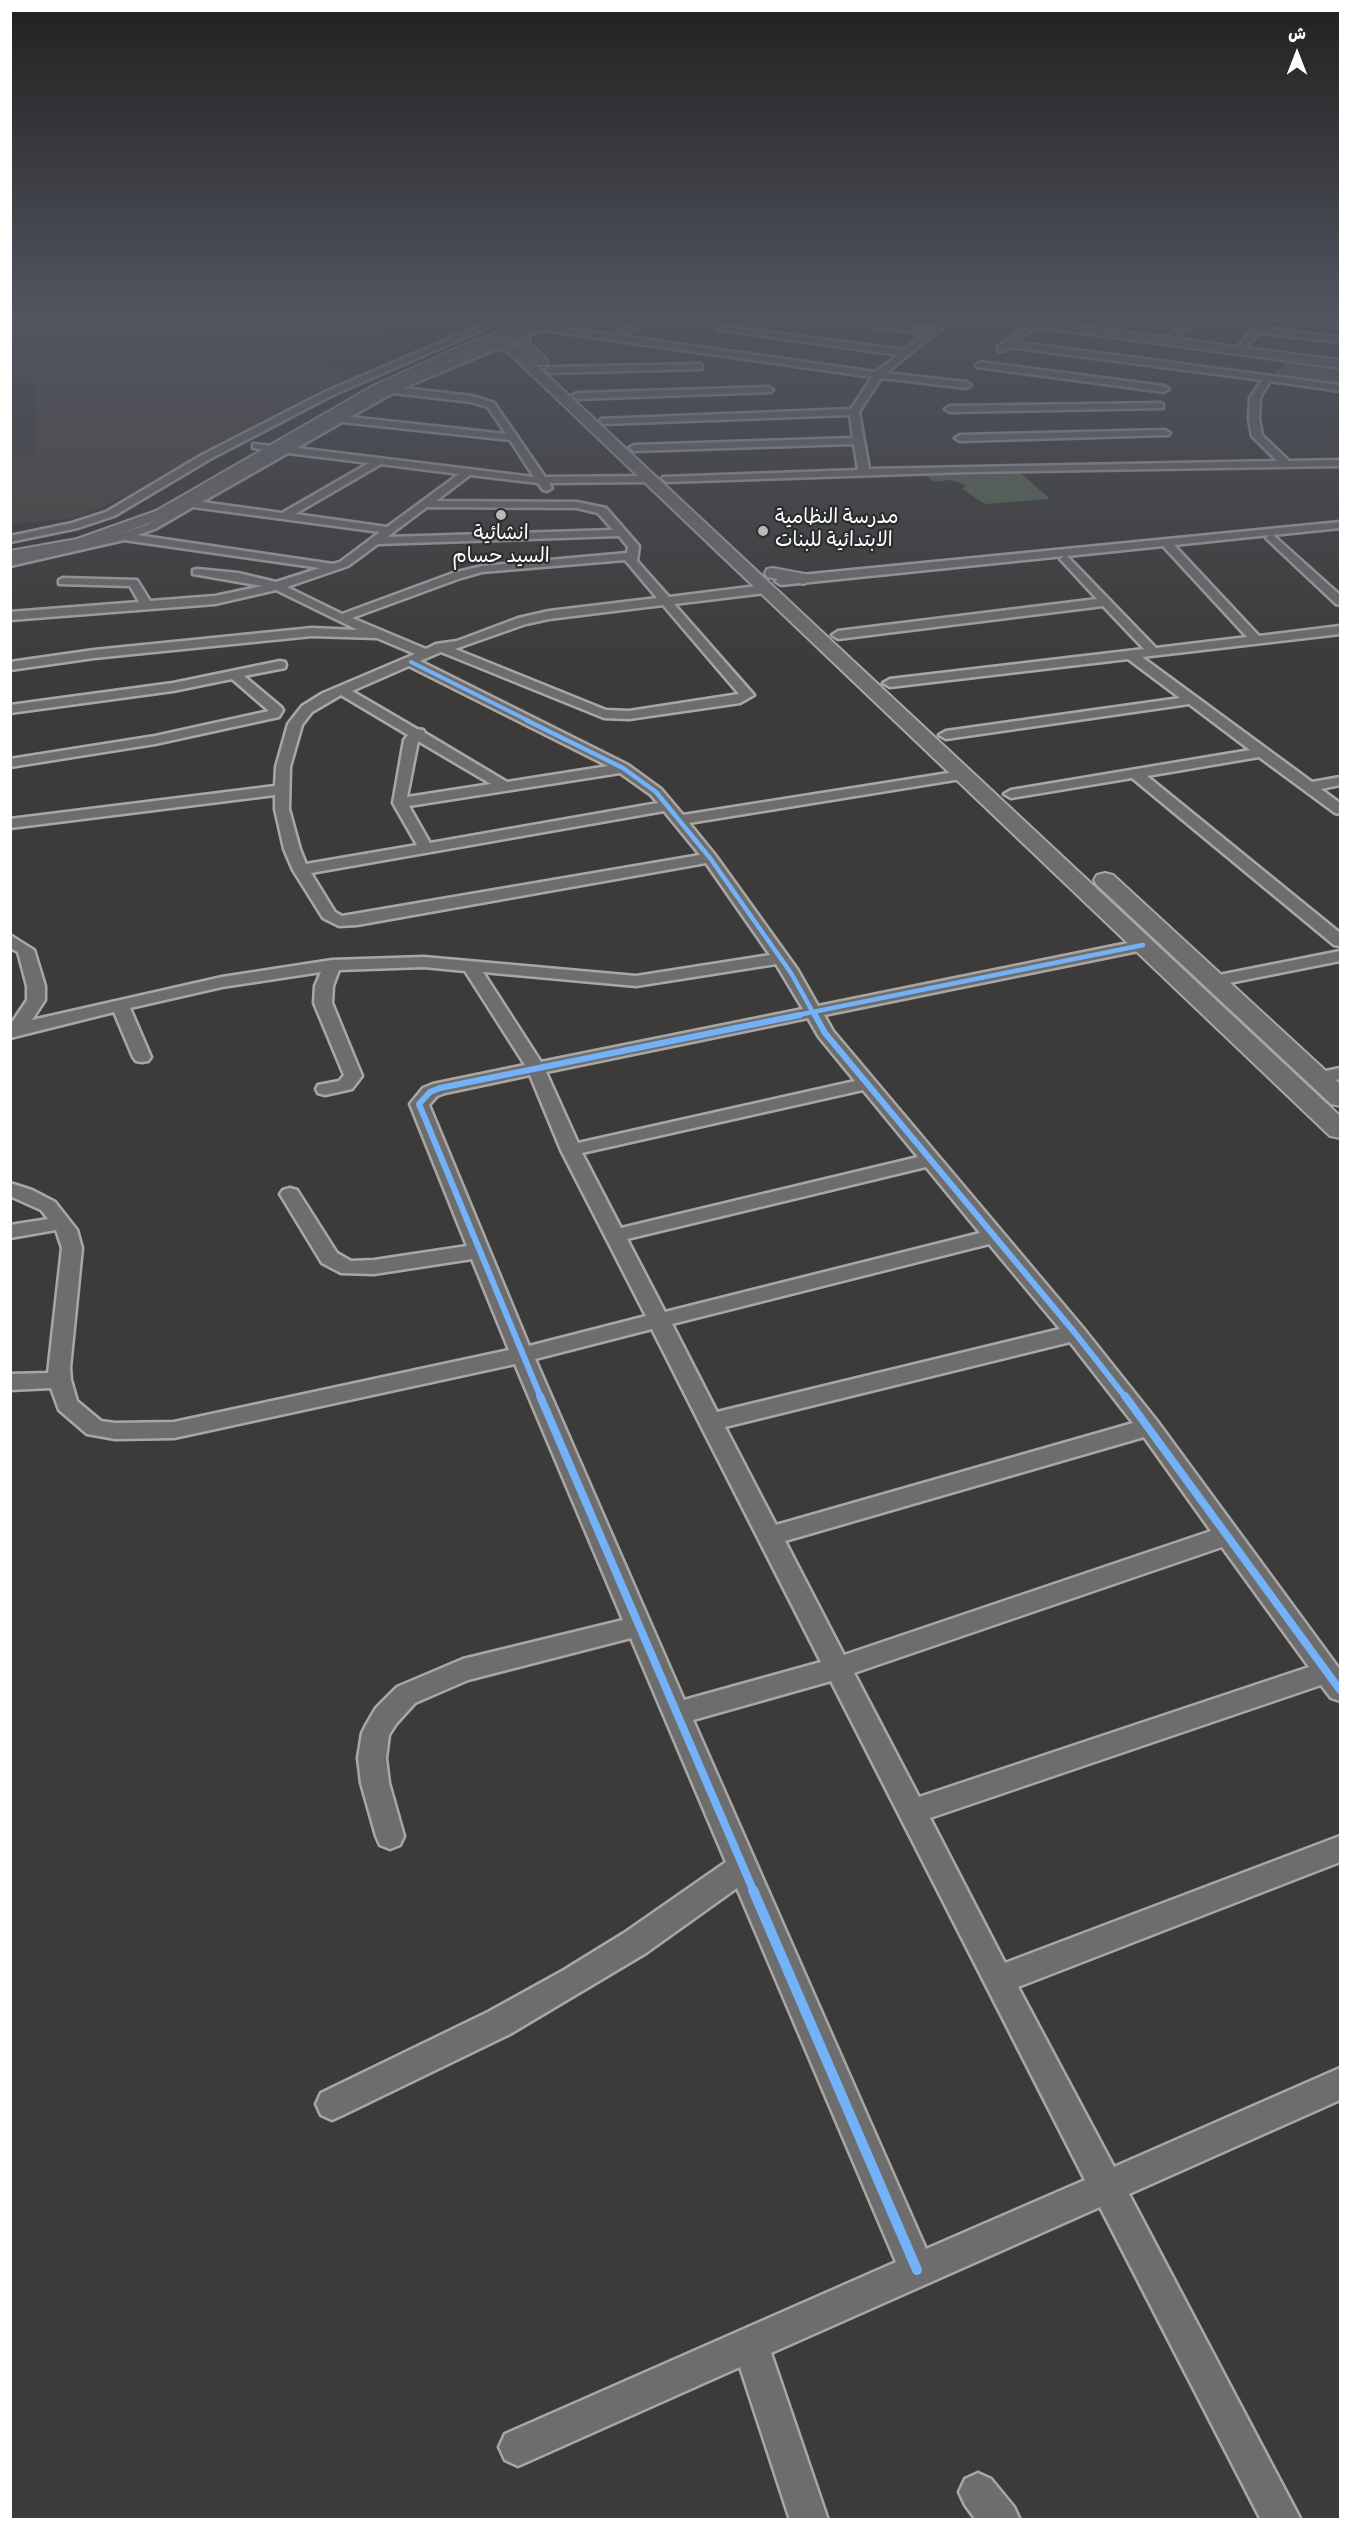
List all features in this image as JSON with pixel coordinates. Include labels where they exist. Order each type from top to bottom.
[{"type":"street","points":[[10,539],[74,526],[124,507],[206,457],[251,434]]},
{"type":"street","points":[[10,548],[105,526],[141,511],[278,434]]},
{"type":"street","points":[[10,563],[124,536],[165,521],[200,497],[309,434]]},
{"type":"street","points":[[472,434],[514,438]]},
{"type":"street","points":[[511,434],[557,504]]},
{"type":"street","points":[[611,434],[713,529],[838,635],[1011,794],[1027,818],[1143,945],[1341,1130]]},
{"type":"street","points":[[619,434],[634,448],[658,479]]},
{"type":"street","points":[[857,434],[864,472]]},
{"type":"street","points":[[1167,434],[1171,444]]},
{"type":"street","points":[[1257,434],[1285,463]]},
{"type":"street","points":[[634,448],[858,441]]},
{"type":"street","points":[[256,446],[542,480],[658,479],[864,472],[967,464],[1341,463]]},
{"type":"street","points":[[1176,454],[1182,464]]},
{"type":"street","points":[[284,516],[380,461]]},
{"type":"street","points":[[10,616],[215,600],[277,586],[344,564],[468,472]]},
{"type":"street","points":[[178,490],[284,516],[387,530]]},
{"type":"street","points":[[10,556],[53,549],[109,534],[200,497]]},
{"type":"street","points":[[197,572],[238,577],[277,586],[377,634],[604,714],[629,715],[746,697],[747,694],[660,597],[632,562],[630,556],[634,548],[598,508],[557,504],[423,504]]},
{"type":"street","points":[[778,582],[1066,559],[1341,525]]},
{"type":"street","points":[[710,858],[339,921],[328,915],[301,870],[285,829],[281,790],[288,745],[299,717],[316,702],[430,652],[460,644],[522,621],[549,615],[660,597],[778,582],[1341,532]]},
{"type":"street","points":[[373,541],[621,533]]},
{"type":"street","points":[[124,536],[336,567]]},
{"type":"street","points":[[1272,538],[1341,601]]},
{"type":"street","points":[[1169,546],[1256,640]]},
{"type":"street","points":[[341,618],[482,569],[630,556]]},
{"type":"street","points":[[1066,559],[1153,652]]},
{"type":"street","points":[[63,582],[133,582],[146,605]]},
{"type":"street","points":[[778,582],[962,775],[1027,818]]},
{"type":"street","points":[[838,635],[1104,602]]},
{"type":"street","points":[[890,683],[1341,630]]},
{"type":"street","points":[[10,666],[105,652],[253,636],[312,632],[377,634]]},
{"type":"street","points":[[430,652],[622,768],[649,786],[675,813],[710,858],[780,958],[799,986],[825,1033],[928,1160],[1075,1333],[1149,1427],[1334,1681],[912,1812]]},
{"type":"street","points":[[1131,655],[1341,810]]},
{"type":"street","points":[[10,709],[173,687],[280,665]]},
{"type":"street","points":[[10,763],[155,740],[274,714],[276,710],[235,675]]},
{"type":"street","points":[[341,690],[418,733],[506,787]]},
{"type":"street","points":[[946,735],[1192,700]]},
{"type":"street","points":[[418,733],[411,740],[400,803],[426,848]]},
{"type":"street","points":[[1011,794],[1263,752]]},
{"type":"street","points":[[400,803],[622,768]]},
{"type":"street","points":[[1135,773],[1341,941]]},
{"type":"street","points":[[301,870],[426,848],[962,775]]},
{"type":"street","points":[[1309,787],[1341,782]]},
{"type":"street","points":[[10,824],[281,790]]},
{"type":"street","points":[[1091,868],[1341,1098]]},
{"type":"street","points":[[10,940],[26,950],[36,986],[36,1000],[13,1030]]},
{"type":"street","points":[[917,2270],[522,1355],[419,1104],[430,1092],[440,1088],[1143,945]]},
{"type":"street","points":[[1214,981],[1341,956]]},
{"type":"street","points":[[13,1030],[119,1004],[268,973],[332,965],[424,962],[636,981],[780,958]]},
{"type":"street","points":[[325,1089],[345,1085],[353,1076],[323,1003],[324,987],[332,965]]},
{"type":"street","points":[[470,965],[536,1069],[571,1150],[615,1236],[998,1980],[1282,2520]]},
{"type":"street","points":[[119,1004],[142,1057]]},
{"type":"street","points":[[1319,1078],[1341,1074]]},
{"type":"street","points":[[571,1150],[867,1084]]},
{"type":"street","points":[[615,1236],[928,1160]]},
{"type":"street","points":[[15,1193],[48,1206],[67,1230],[72,1248],[59,1368],[66,1404],[95,1428],[141,1432],[185,1428],[522,1355],[994,1236]]},
{"type":"street","points":[[290,1194],[328,1258],[348,1268],[374,1267],[480,1251]]},
{"type":"street","points":[[10,1232],[61,1223]]},
{"type":"street","points":[[711,1422],[1075,1333]]},
{"type":"street","points":[[10,1382],[60,1380]]},
{"type":"street","points":[[770,1536],[1149,1427]]},
{"type":"street","points":[[677,1713],[838,1668],[1229,1535]]},
{"type":"street","points":[[390,1836],[375,1783],[372,1758],[376,1733],[386,1716],[406,1695],[463,1670],[639,1626]]},
{"type":"street","points":[[998,1980],[1341,1849]]},
{"type":"street","points":[[332,2104],[489,2028],[575,1980],[663,1924],[744,1866]]},
{"type":"street","points":[[518,2447],[1341,2084]]},
{"type":"street","points":[[750,2344],[809,2520]]},
{"type":"shaded area","points":[[35,434],[243,434],[197,460],[84,515],[11,524],[11,456],[35,456]]},
{"type":"green space","points":[[1018,471],[1050,499],[985,504],[962,489],[966,486],[961,483],[950,480],[934,482],[923,473]]},
{"type":"cycle path","points":[[411,662],[623,768],[656,792],[710,858],[791,973],[825,1033],[1075,1333],[1149,1427],[1340,1690]]},
{"type":"cycle path","points":[[917,2270],[522,1355],[419,1104],[430,1092],[440,1088],[1143,945]]},
{"type":"place","name":"انشائية السيد حسام","points":[[501,515]]},
{"type":"place","name":"مدرسة النظامية الابتدائية للبنات","points":[[763,531]]}]
